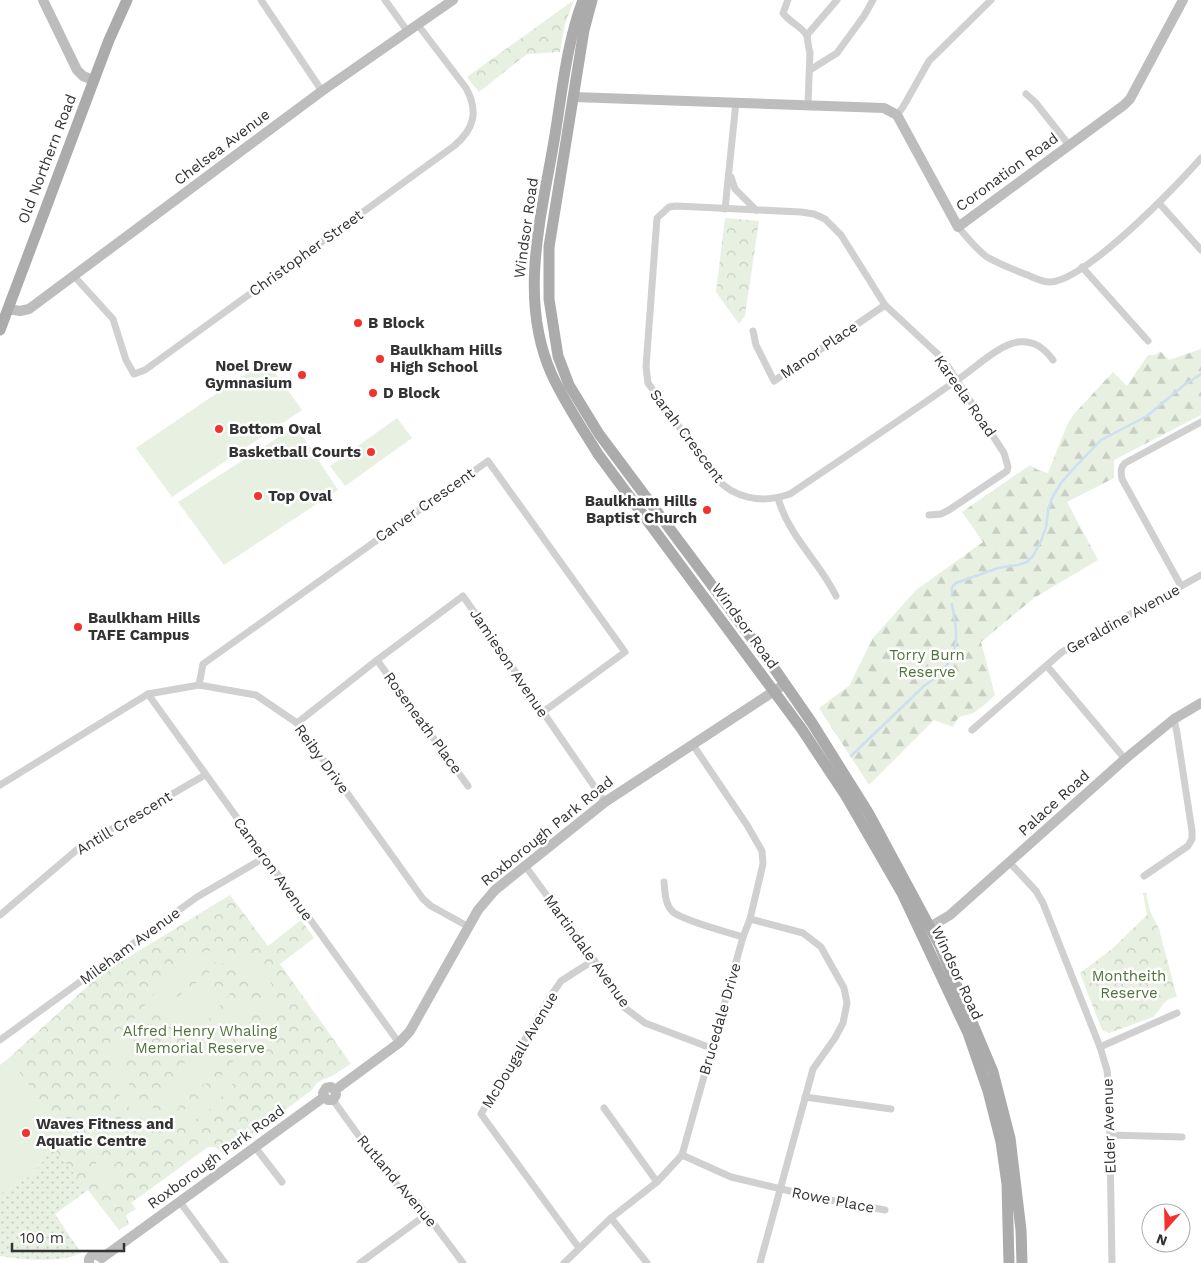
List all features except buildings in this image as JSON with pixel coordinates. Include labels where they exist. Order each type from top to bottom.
[{"type":"main road","name":"Old Northern Road","points":[[0,330],[93,80],[127,0]]},
{"type":"main road","name":"Windsor Road","points":[[583,0],[571,40],[537,242],[533,278],[536,313],[542,345],[552,374],[569,407],[598,454],[801,728],[846,796],[902,893],[968,1033],[988,1091],[1001,1142],[1007,1184],[1009,1263]]},
{"type":"main road","name":"Windsor Road","points":[[592,0],[584,30],[574,97],[564,142],[549,246],[549,298],[558,356],[569,384],[599,434],[812,723],[869,814],[940,946],[993,1072],[1010,1138],[1022,1230],[1022,1263]]},
{"type":"main road","points":[[561,96],[574,97]]},
{"type":"street","points":[[43,0],[77,70],[93,80]]},
{"type":"street","points":[[261,0],[322,91]]},
{"type":"street","points":[[385,0],[408,32]]},
{"type":"street","name":"Chelsea Avenue","points":[[8,309],[20,312],[29,309],[322,91],[453,0]]},
{"type":"street","points":[[788,0],[783,13],[806,36],[810,52],[808,104]]},
{"type":"street","points":[[806,36],[837,0]]},
{"type":"street","points":[[810,70],[837,53],[864,16],[873,0]]},
{"type":"street","points":[[574,97],[884,108],[897,115],[929,61],[991,0]]},
{"type":"street","name":"Coronation Road","points":[[897,115],[958,227],[1118,110],[1130,98],[1183,0]]},
{"type":"street","name":"Christopher Street","points":[[74,276],[114,319],[126,360],[134,374],[145,370],[454,146],[463,139],[473,123],[472,99],[466,88],[418,25]]},
{"type":"street","points":[[1026,94],[1036,102],[1069,145]]},
{"type":"street","points":[[725,209],[736,102]]},
{"type":"street","points":[[958,227],[985,256],[996,262],[1043,281],[1059,280],[1082,267],[1124,236],[1201,158]]},
{"type":"street","points":[[730,174],[735,189],[756,210]]},
{"type":"street","points":[[1158,203],[1201,250]]},
{"type":"street","name":"Sarah Crescent","points":[[725,209],[669,207],[657,218],[646,375],[648,383],[654,392],[721,484],[731,491],[763,500],[790,494],[1005,346],[1018,342],[1036,344],[1045,349],[1053,360]]},
{"type":"street","name":"Kareela Road","points":[[725,209],[801,212],[814,214],[825,219],[841,235],[885,305],[943,359],[1004,453],[1007,471],[949,510],[941,514],[929,515]]},
{"type":"street","points":[[1082,267],[1148,341]]},
{"type":"street","name":"Manor Place","points":[[753,330],[756,346],[774,381],[885,305]]},
{"type":"street","points":[[1181,586],[1122,479],[1122,467],[1125,463],[1201,422]]},
{"type":"street","name":"Carver Crescent","points":[[199,685],[203,664],[488,460],[624,652],[543,712]]},
{"type":"street","points":[[778,498],[788,526],[828,580],[836,596]]},
{"type":"street","name":"Geraldine Avenue","points":[[972,730],[1062,652],[1201,575]]},
{"type":"street","name":"Jamieson Avenue","points":[[297,723],[463,596],[605,802]]},
{"type":"street","name":"Roseneath Place","points":[[377,660],[468,786]]},
{"type":"street","points":[[1047,666],[1125,759]]},
{"type":"street","name":"Roxborough Park Road","points":[[89,1263],[92,1255],[97,1254],[102,1261],[255,1147],[330,1096],[399,1043],[415,1024],[484,902],[544,849],[605,802],[785,684]]},
{"type":"street","name":"Reiby Drive","points":[[0,785],[148,694],[199,685],[256,695],[297,723],[423,899],[431,906],[469,927]]},
{"type":"street","name":"Cameron Avenue","points":[[148,694],[264,858],[399,1043]]},
{"type":"street","name":"Palace Road","points":[[930,927],[950,915],[1125,759],[1174,719],[1201,703]]},
{"type":"street","points":[[1144,876],[1188,846],[1192,839],[1191,821],[1174,719]]},
{"type":"street","name":"Brucedale Drive","points":[[564,1263],[611,1218],[657,1182],[682,1155],[711,1048],[750,919],[763,864],[762,851],[747,825],[693,745]]},
{"type":"street","name":"Antill Crescent","points":[[0,914],[79,848],[205,775]]},
{"type":"street","name":"Mileham Avenue","points":[[0,1040],[198,897],[264,858]]},
{"type":"street","name":"Elder Avenue","points":[[1010,863],[1036,891],[1043,903],[1100,1047],[1107,1070],[1109,1088],[1112,1263]]},
{"type":"street","name":"Martindale Avenue","points":[[526,866],[594,960],[625,1008],[645,1023],[711,1048]]},
{"type":"street","points":[[664,882],[666,900],[672,911],[686,919],[743,937]]},
{"type":"street","points":[[750,919],[803,933],[821,946],[844,988],[846,1003],[843,1023],[813,1069],[760,1263]]},
{"type":"street","name":"McDougall Avenue","points":[[579,1248],[481,1114],[548,1000],[561,982],[594,960]]},
{"type":"street","points":[[1100,1047],[1177,1013]]},
{"type":"street","name":"Rutland Avenue","points":[[330,1096],[382,1168],[399,1187],[418,1203],[463,1263]]},
{"type":"street","points":[[805,1097],[891,1109]]},
{"type":"street","points":[[604,1108],[657,1182]]},
{"type":"street","points":[[1109,1135],[1182,1137]]},
{"type":"street","points":[[255,1147],[282,1182]]},
{"type":"street","name":"Rowe Place","points":[[682,1155],[731,1177],[780,1190],[885,1210]]},
{"type":"street","points":[[180,1202],[225,1263]]},
{"type":"street","points":[[360,1263],[427,1214]]},
{"type":"street","points":[[611,1218],[647,1263]]},
{"type":"green space","points":[[574,0],[565,24],[560,52],[527,54],[479,92],[467,77]]},
{"type":"green space","points":[[725,218],[759,221],[745,316],[739,324],[716,292]]},
{"type":"green space","name":"Torry Burn Reserve","points":[[1201,349],[1201,415],[1114,460],[1114,478],[1067,502],[1098,560],[1034,598],[981,642],[995,695],[975,712],[957,719],[953,727],[934,720],[869,785],[819,708],[849,686],[873,638],[916,590],[983,542],[962,512],[1030,465],[1048,473],[1068,423],[1113,372],[1127,386],[1148,355],[1155,355],[1160,351],[1169,360]]},
{"type":"green space","name":"Bottom Oval","points":[[266,360],[302,410],[172,497],[136,448]]},
{"type":"green space","name":"Basketball Courts","points":[[397,418],[412,438],[345,486],[330,466]]},
{"type":"green space","name":"Top Oval","points":[[296,426],[338,490],[224,565],[178,502]]},
{"type":"green space","name":"Montheith Reserve","points":[[1143,893],[1146,893],[1150,911],[1159,929],[1177,997],[1169,999],[1153,1017],[1109,1033],[1102,1030],[1080,973],[1112,949],[1147,915]]},
{"type":"green space","name":"Alfred Henry Whaling Memorial Reserve","points":[[230,895],[268,946],[301,920],[314,938],[280,964],[351,1064],[318,1082],[312,1090],[225,1155],[215,1147],[208,1147],[131,1203],[136,1209],[126,1215],[129,1224],[119,1230],[53,1148],[52,1118],[9,1058],[101,974]]},
{"type":"green space","points":[[214,950],[228,951],[241,956],[253,962],[263,971],[275,994],[277,1008],[275,1023],[264,1043],[243,1071],[220,1099],[203,1115],[179,1125],[163,1125],[150,1122],[129,1108],[121,1098],[113,1075],[112,1062],[115,1049],[136,1016],[179,966],[192,956]],"holes":[[[216,962],[207,975],[162,1008],[173,1020],[187,1029],[193,1016],[203,1026],[240,982],[204,992],[210,978],[222,963],[225,963],[237,967],[255,981],[263,1001],[260,1024],[254,1035],[206,1095],[195,1105],[181,1111],[167,1112],[152,1108],[139,1100],[127,1081],[125,1067],[127,1052],[135,1039],[187,974],[199,967]]]},
{"type":"green space","points":[[242,992],[260,1006],[176,1111],[157,1097]]},
{"type":"green space","points":[[230,1050],[233,1052],[196,1096],[196,1095]]},
{"type":"green space","name":"Waves Fitness and Aquatic Centre","points":[[9,1058],[52,1118],[53,1148],[33,1174],[0,1194],[0,1065]]},
{"type":"green space","points":[[108,1119],[113,1132],[114,1147],[66,1143]]},
{"type":"green space","points":[[141,1132],[146,1137],[113,1166],[111,1164],[112,1167],[106,1168],[112,1169],[110,1192],[108,1193],[98,1171],[103,1169],[90,1173],[88,1171],[105,1155],[111,1163]]},
{"type":"green space","points":[[150,1141],[154,1145],[115,1180],[112,1177]]},
{"type":"green space","points":[[95,1146],[101,1157],[78,1163],[78,1161]]},
{"type":"green space","points":[[53,1148],[88,1190],[55,1214],[81,1253],[53,1259],[20,1259],[0,1256],[0,1194],[33,1174]]},
{"type":"waterway","points":[[952,594],[952,587],[956,583],[998,568],[1027,562],[1033,556],[1041,541],[1052,498],[1061,483],[1076,466],[1101,440],[1147,416],[1184,385],[1201,374]]},
{"type":"waterway","points":[[851,756],[924,686],[942,673],[951,658],[956,643],[952,604]]},
{"type":"place","name":"B Block","points":[[358,323]]},
{"type":"place","name":"Baulkham Hills High School","points":[[380,359]]},
{"type":"place","name":"Noel Drew Gymnasium","points":[[302,375]]},
{"type":"place","name":"D Block","points":[[373,393]]},
{"type":"place","name":"Bottom Oval","points":[[219,429]]},
{"type":"place","name":"Basketball Courts","points":[[371,452]]},
{"type":"place","name":"Top Oval","points":[[258,496]]},
{"type":"place","name":"Baulkham Hills Baptist Church","points":[[707,510]]},
{"type":"place","name":"Baulkham Hills TAFE Campus","points":[[78,627]]},
{"type":"place","name":"Waves Fitness and Aquatic Centre","points":[[26,1133]]}]
